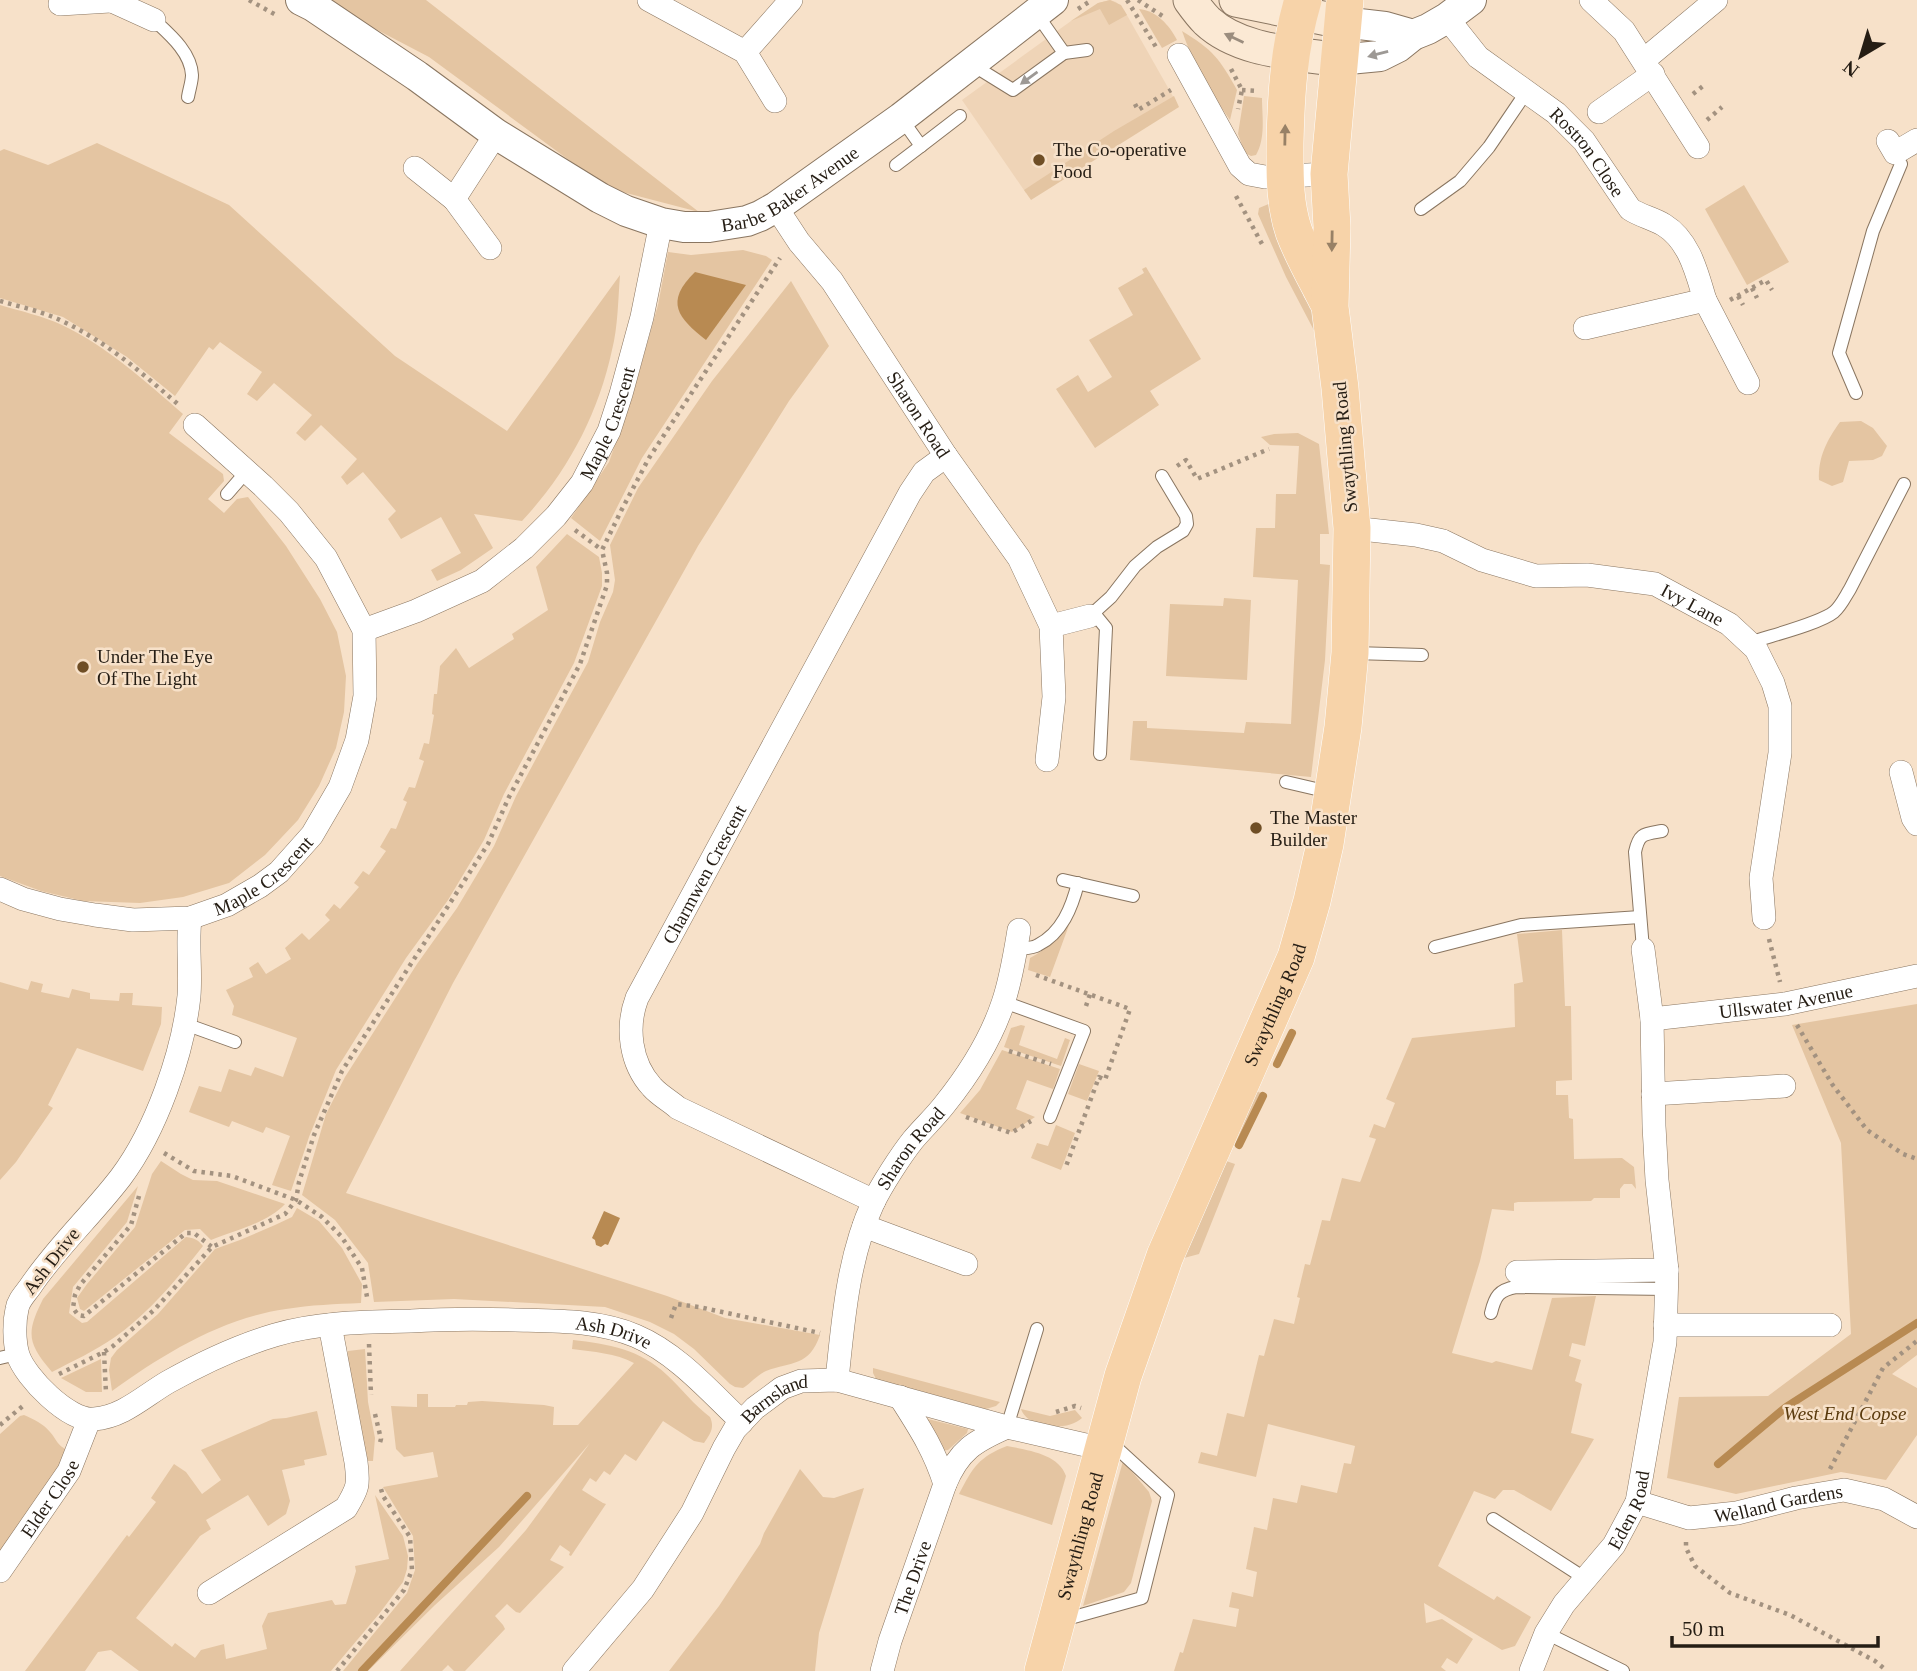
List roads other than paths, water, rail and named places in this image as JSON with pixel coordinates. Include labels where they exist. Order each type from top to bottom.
[{"type":"main road","points":[[1189,0],[1207,21],[1223,33],[1250,46],[1338,60]]},
{"type":"main road","points":[[1236,0],[1343,11]]},
{"type":"main road","name":"Swaythling Road","points":[[1301,7],[1286,92],[1287,204],[1294,233],[1330,307]]},
{"type":"main road","name":"Swaythling Road","points":[[1043,1671],[1123,1376],[1165,1256],[1296,957],[1325,844],[1343,727],[1350,653],[1352,528],[1330,307],[1332,227],[1329,174],[1343,11]]},
{"type":"street","points":[[60,4],[110,0],[154,20]]},
{"type":"street","points":[[649,0],[745,51],[775,101]]},
{"type":"street","points":[[745,51],[791,0]]},
{"type":"street","points":[[1591,0],[1624,31],[1698,147]]},
{"type":"street","points":[[1599,112],[1716,0]]},
{"type":"street","name":"Barbe Baker Avenue","points":[[311,2],[496,134],[613,206],[661,223],[684,227],[722,226],[760,216],[776,208],[901,118],[1044,6]]},
{"type":"street","points":[[1338,60],[1380,56],[1459,9]]},
{"type":"street","name":"Rostron Close","points":[[1459,9],[1478,57],[1556,113],[1584,141],[1630,209],[1640,216],[1665,225],[1684,244],[1708,305],[1748,383]]},
{"type":"street","points":[[1343,11],[1413,35]]},
{"type":"street","points":[[1169,53],[1240,166],[1249,174],[1265,177],[1329,174]]},
{"type":"street","points":[[454,199],[496,134]]},
{"type":"street","points":[[1895,153],[1917,140]]},
{"type":"street","points":[[415,168],[454,199],[491,248]]},
{"type":"street","name":"Sharon Road","points":[[776,208],[799,242],[832,281],[946,456],[1019,558],[1051,626],[1054,697],[1047,760]]},
{"type":"street","name":"Maple Crescent","points":[[364,630],[416,611],[482,581],[524,548],[556,516],[582,483],[609,431],[621,394],[642,317],[661,223]]},
{"type":"street","points":[[1585,328],[1708,305]]},
{"type":"street","name":"Maple Crescent","points":[[0,889],[23,899],[95,915],[133,920],[190,918],[227,905],[279,872],[312,835],[340,787],[357,740],[365,696],[364,630],[326,558],[289,512],[195,425]]},
{"type":"street","name":"Charmwen Crescent","points":[[874,1201],[678,1108],[653,1089],[637,1066],[631,1029],[632,1011],[714,853],[910,493],[924,472],[946,456]]},
{"type":"street","name":"Ivy Lane","points":[[1352,528],[1416,535],[1443,541],[1482,560],[1536,576],[1587,575],[1655,583],[1729,624],[1756,649],[1773,683],[1780,706],[1780,753],[1761,878],[1764,918]]},
{"type":"street","points":[[1051,626],[1090,616]]},
{"type":"street","points":[[1900,772],[1917,824]]},
{"type":"street","name":"Ash Drive","points":[[190,918],[188,939],[191,966],[185,1024],[166,1090],[143,1140],[121,1176],[37,1276],[17,1306],[9,1356],[24,1367],[40,1388],[66,1409],[98,1419],[129,1408],[166,1383],[215,1357],[274,1335],[303,1328],[366,1322],[460,1319],[566,1321],[606,1327],[636,1336],[658,1348],[698,1379],[742,1422]]},
{"type":"street","name":"Sharon Road","points":[[837,1380],[849,1280],[874,1201],[912,1141],[942,1108],[969,1072],[985,1043],[1004,1002],[1017,939]]},
{"type":"street","name":"Eden Road","points":[[1531,1671],[1546,1633],[1564,1604],[1614,1545],[1637,1502],[1665,1342],[1667,1280],[1657,1180],[1652,1019],[1643,949]]},
{"type":"street","name":"Ullswater Avenue","points":[[1652,1019],[1785,1004],[1917,975]]},
{"type":"street","points":[[1653,1094],[1784,1086]]},
{"type":"street","points":[[864,1226],[966,1264]]},
{"type":"street","points":[[1517,1272],[1667,1280]]},
{"type":"street","points":[[209,1593],[346,1508],[355,1494],[359,1481],[330,1325]]},
{"type":"street","points":[[1665,1325],[1830,1325]]},
{"type":"street","name":"Barnsland","points":[[574,1671],[643,1589],[692,1513],[735,1429],[761,1403],[782,1388],[800,1381],[837,1380],[1007,1427],[1104,1443]]},
{"type":"street","points":[[900,1397],[930,1444],[945,1484]]},
{"type":"street","name":"Elder Close","points":[[0,1570],[69,1471],[98,1419]]},
{"type":"street","name":"The Drive","points":[[882,1671],[890,1641],[952,1467],[978,1440],[1007,1427]]},
{"type":"street","name":"Welland Gardens","points":[[1637,1502],[1689,1518],[1737,1513],[1796,1498],[1844,1490],[1884,1499],[1917,1517]]},
{"type":"lane","points":[[1044,6],[1064,53]]},
{"type":"lane","points":[[154,20],[178,43],[188,61],[192,74],[188,97]]},
{"type":"lane","points":[[970,63],[1013,89],[1064,53],[1087,50]]},
{"type":"lane","points":[[1422,209],[1460,181],[1489,147],[1527,91]]},
{"type":"lane","points":[[896,166],[960,117]]},
{"type":"lane","points":[[901,118],[921,146]]},
{"type":"lane","points":[[1856,393],[1839,353],[1895,153]]},
{"type":"lane","points":[[227,494],[247,471]]},
{"type":"lane","points":[[1090,616],[1111,597],[1135,566],[1157,547],[1183,531],[1186,516],[1162,476]]},
{"type":"lane","points":[[1749,643],[1820,620],[1834,612],[1850,589],[1904,484]]},
{"type":"lane","points":[[1090,616],[1097,617],[1106,628],[1100,754]]},
{"type":"lane","points":[[1350,653],[1422,655]]},
{"type":"lane","points":[[1286,782],[1333,793]]},
{"type":"lane","points":[[1643,949],[1635,864],[1637,841],[1644,834],[1662,831]]},
{"type":"lane","points":[[1063,880],[1133,896]]},
{"type":"lane","points":[[1017,939],[1036,947],[1048,938],[1063,922],[1074,900],[1078,883]]},
{"type":"lane","points":[[1435,947],[1521,925],[1640,918]]},
{"type":"lane","points":[[1004,1002],[1084,1031],[1050,1117]]},
{"type":"lane","points":[[185,1024],[236,1042]]},
{"type":"lane","points":[[1491,1313],[1498,1294],[1505,1289],[1667,1280]]},
{"type":"lane","points":[[1007,1427],[1037,1329]]},
{"type":"lane","points":[[1056,1622],[1142,1598],[1168,1494],[1104,1443]]},
{"type":"lane","points":[[1493,1519],[1586,1579]]},
{"type":"lane","points":[[1546,1633],[1623,1671]]},
{"type":"waterway","points":[[1277,1064],[1292,1033]]},
{"type":"waterway","points":[[1239,1145],[1263,1096]]},
{"type":"waterway","points":[[1718,1464],[1786,1407],[1917,1323]]},
{"type":"waterway","points":[[362,1671],[527,1496]]},
{"type":"place","name":"The Co-operative Food","points":[[1039,160]]},
{"type":"place","name":"Under The Eye Of The Light","points":[[83,667]]},
{"type":"place","name":"The Master Builder","points":[[1256,828]]},
{"type":"park label","name":"West End Copse","points":[[1845,1413]]}]
